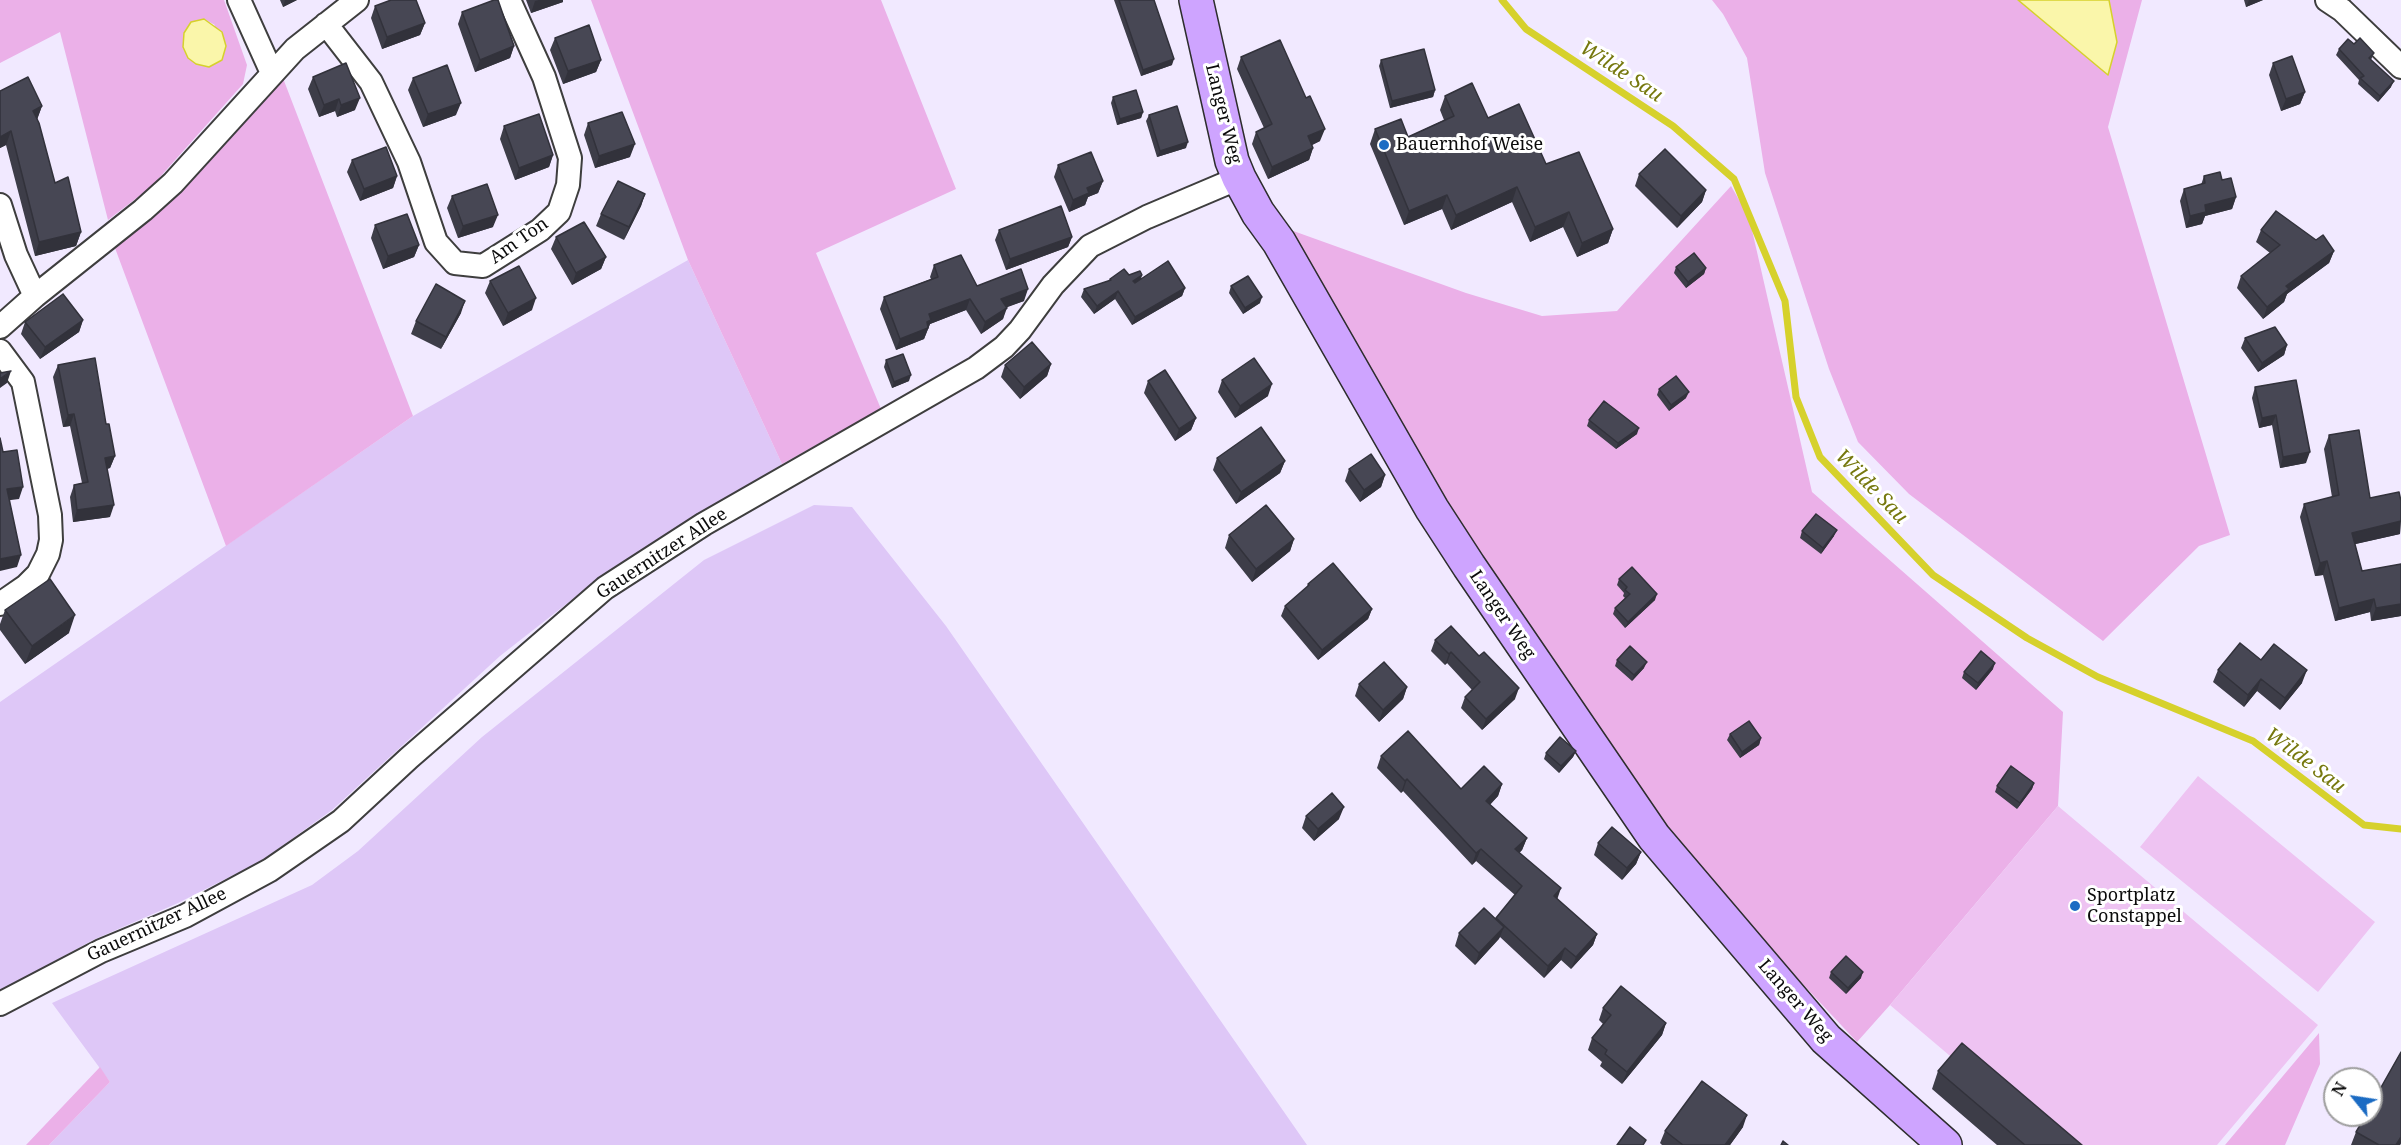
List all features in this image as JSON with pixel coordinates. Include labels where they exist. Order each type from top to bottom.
[{"type":"street","points":[[239,0],[272,73]]},
{"type":"street","points":[[0,327],[173,183],[295,49],[357,0]]},
{"type":"street","name":"Am Ton","points":[[326,24],[371,82],[410,162],[436,242],[455,263],[483,266],[540,230],[559,212],[568,185],[570,158],[544,77],[508,0]]},
{"type":"street","name":"Langer Weg","points":[[1196,0],[1229,150],[1239,178],[1258,213],[1279,242],[1432,508],[1654,837],[1826,1038],[1945,1145]]},
{"type":"street","points":[[2326,0],[2342,10],[2401,67]]},
{"type":"street","name":"Gauernitzer Allee","points":[[0,1004],[101,951],[185,916],[270,870],[341,821],[409,758],[605,588],[704,524],[976,368],[1004,347],[1020,330],[1053,285],[1090,246],[1126,226],[1239,178]]},
{"type":"street","points":[[0,205],[16,255],[35,296]]},
{"type":"street","points":[[0,351],[23,382],[50,515],[51,540],[48,554],[38,574],[26,586],[0,604]]},
{"type":"shaded area","points":[[0,0],[224,0],[247,65],[243,84],[151,187],[108,220],[60,32],[0,63]],"holes":[[[204,19],[215,25],[188,58],[183,47],[184,33],[191,22]]]},
{"type":"shaded area","points":[[591,0],[881,0],[956,189],[816,253],[881,409],[782,464],[688,260]]},
{"type":"shaded area","points":[[1712,0],[2142,0],[2108,127],[2230,535],[2199,546],[2103,641],[1909,494],[1858,442],[1829,369],[1765,173],[1747,58],[1723,14]]},
{"type":"shaded area","points":[[2018,0],[2109,0],[2117,42],[2108,75]]},
{"type":"shaded area","points":[[204,19],[222,32],[226,46],[222,60],[209,67],[196,64],[188,58],[183,47],[184,33],[191,22]]},
{"type":"shaded area","points":[[281,73],[413,416],[226,546],[115,248],[192,177]]},
{"type":"shaded area","points":[[1731,186],[1749,217],[1812,492],[2063,712],[2058,806],[1857,1042],[1667,839],[1417,469],[1285,228],[1466,293],[1542,316],[1617,311]]},
{"type":"shaded area","points":[[688,260],[782,464],[611,569],[500,656],[332,810],[261,861],[178,903],[93,940],[0,991],[0,702],[413,416]]},
{"type":"shaded area","points":[[814,505],[852,507],[946,626],[1307,1145],[49,1145],[110,1082],[52,1003],[312,885],[358,851],[482,737],[704,560]]},
{"type":"shaded area","points":[[2198,776],[2375,922],[2318,992],[2140,847]]},
{"type":"shaded area","name":"Sportplatz Constappel","points":[[2058,806],[2318,1025],[2217,1145],[2055,1145],[1890,1005]]},
{"type":"shaded area","points":[[2319,1033],[2320,1064],[2285,1145],[2225,1145]]},
{"type":"shaded area","points":[[100,1067],[110,1082],[49,1145],[26,1145]]},
{"type":"building","points":[[391,0],[416,0],[425,23],[387,37],[375,6]]},
{"type":"building","points":[[498,0],[514,46],[480,60],[462,12]]},
{"type":"building","points":[[1119,0],[1154,0],[1174,59],[1143,70]]},
{"type":"building","points":[[589,25],[601,60],[568,71],[555,38]]},
{"type":"building","points":[[2360,38],[2374,53],[2369,58],[2394,81],[2380,96],[2360,78],[2364,76],[2339,49],[2348,39],[2354,44]]},
{"type":"building","points":[[1280,40],[1306,98],[1310,96],[1325,129],[1308,136],[1313,148],[1272,167],[1256,132],[1272,124],[1241,57]]},
{"type":"building","points":[[1424,49],[1435,90],[1392,101],[1381,60]]},
{"type":"building","points":[[2292,56],[2305,92],[2286,99],[2273,63]]},
{"type":"building","points":[[346,63],[360,98],[341,105],[339,99],[324,105],[313,77]]},
{"type":"building","points":[[447,65],[461,103],[428,114],[413,78]]},
{"type":"building","points":[[28,77],[42,106],[33,111],[39,123],[55,183],[68,177],[81,232],[39,242],[11,131],[0,137],[0,91]]},
{"type":"building","points":[[1472,83],[1488,118],[1519,104],[1546,164],[1579,152],[1613,229],[1582,243],[1569,212],[1535,227],[1517,187],[1456,215],[1447,195],[1409,211],[1375,129],[1401,119],[1408,137],[1454,116],[1445,96]]},
{"type":"building","points":[[1136,90],[1143,112],[1120,119],[1113,97]]},
{"type":"building","points":[[1177,106],[1188,142],[1160,151],[1149,115]]},
{"type":"building","points":[[622,112],[635,144],[599,156],[588,123]]},
{"type":"building","points":[[539,114],[553,155],[519,168],[504,126]]},
{"type":"building","points":[[386,147],[397,176],[364,189],[352,160]]},
{"type":"building","points":[[1665,149],[1706,190],[1681,216],[1639,174]]},
{"type":"building","points":[[1091,152],[1103,181],[1087,188],[1089,193],[1073,200],[1058,165]]},
{"type":"building","points":[[2220,172],[2222,180],[2231,178],[2236,197],[2205,205],[2206,212],[2190,216],[2184,189],[2205,183],[2204,176]]},
{"type":"building","points":[[618,181],[645,194],[629,227],[601,214]]},
{"type":"building","points":[[487,184],[498,215],[463,226],[452,196]]},
{"type":"building","points":[[1061,206],[1072,237],[1010,259],[999,230]]},
{"type":"building","points":[[2276,211],[2316,240],[2323,235],[2334,251],[2286,286],[2289,289],[2267,307],[2241,276],[2280,245],[2261,230]]},
{"type":"building","points":[[407,214],[419,245],[388,256],[375,225]]},
{"type":"building","points":[[584,222],[606,257],[576,273],[556,237]]},
{"type":"building","points":[[1694,253],[1706,268],[1688,282],[1676,267]]},
{"type":"building","points":[[961,255],[977,286],[1021,269],[1028,289],[1001,299],[1007,308],[985,322],[970,299],[929,314],[931,320],[927,322],[928,328],[900,339],[884,297],[938,277],[934,265]]},
{"type":"building","points":[[1168,261],[1185,288],[1135,317],[1118,291],[1097,306],[1084,289],[1111,280],[1124,269],[1129,275],[1140,271],[1142,275],[1133,281],[1135,283]]},
{"type":"building","points":[[519,266],[536,298],[508,313],[490,281]]},
{"type":"building","points":[[1248,276],[1262,297],[1245,308],[1231,286]]},
{"type":"building","points":[[436,284],[465,301],[446,337],[416,321]]},
{"type":"building","points":[[63,294],[83,320],[45,347],[25,322]]},
{"type":"building","points":[[2275,327],[2287,345],[2262,363],[2245,338]]},
{"type":"building","points":[[1032,342],[1051,364],[1024,387],[1005,365]]},
{"type":"building","points":[[903,354],[911,375],[894,382],[886,360]]},
{"type":"building","points":[[95,358],[106,424],[109,424],[115,456],[105,458],[114,505],[77,510],[74,485],[88,482],[74,414],[68,415],[58,365]]},
{"type":"building","points":[[1254,358],[1272,384],[1240,406],[1222,380]]},
{"type":"building","points":[[1165,370],[1196,418],[1179,429],[1148,381]]},
{"type":"building","points":[[11,371],[0,379],[0,373]]},
{"type":"building","points":[[1676,376],[1689,392],[1671,405],[1659,389]]},
{"type":"building","points":[[2296,380],[2310,452],[2283,457],[2276,415],[2262,418],[2255,387]]},
{"type":"building","points":[[1604,401],[1639,428],[1618,443],[1589,420]]},
{"type":"building","points":[[1261,427],[1285,461],[1241,492],[1217,458]]},
{"type":"building","points":[[2359,430],[2370,498],[2399,492],[2401,521],[2352,533],[2362,571],[2401,564],[2401,604],[2376,608],[2374,599],[2339,608],[2327,561],[2320,563],[2304,504],[2339,495],[2329,435]]},
{"type":"building","points":[[0,438],[3,452],[17,450],[23,487],[7,489],[21,555],[0,559]]},
{"type":"building","points":[[1371,454],[1385,475],[1364,490],[1349,469]]},
{"type":"building","points":[[1266,505],[1294,539],[1256,569],[1229,535]]},
{"type":"building","points":[[1816,514],[1837,530],[1823,548],[1802,531]]},
{"type":"building","points":[[1333,563],[1372,609],[1322,650],[1285,606]]},
{"type":"building","points":[[1632,567],[1657,594],[1628,622],[1615,608],[1630,594],[1619,579]]},
{"type":"building","points":[[50,579],[75,615],[32,646],[5,610]]},
{"type":"building","points":[[1451,626],[1479,656],[1484,652],[1519,688],[1486,719],[1465,697],[1480,682],[1451,652],[1449,654],[1435,640]]},
{"type":"building","points":[[2240,643],[2261,660],[2274,644],[2307,670],[2285,698],[2261,679],[2248,695],[2218,670]]},
{"type":"building","points":[[1630,646],[1647,662],[1634,675],[1617,660]]},
{"type":"building","points":[[1981,651],[1995,663],[1978,683],[1964,672]]},
{"type":"building","points":[[1384,662],[1407,687],[1383,710],[1359,684]]},
{"type":"building","points":[[1749,721],[1761,738],[1742,752],[1730,734]]},
{"type":"building","points":[[1408,731],[1461,789],[1484,766],[1502,784],[1486,801],[1527,838],[1515,849],[1561,888],[1554,896],[1597,934],[1576,957],[1565,948],[1548,966],[1496,918],[1522,886],[1481,849],[1476,853],[1407,779],[1405,781],[1381,756]]},
{"type":"building","points":[[1560,737],[1576,751],[1561,766],[1546,753]]},
{"type":"building","points":[[2011,766],[2034,783],[2020,803],[1997,786]]},
{"type":"building","points":[[1332,793],[1344,807],[1318,829],[1306,816]]},
{"type":"building","points":[[1612,827],[1641,852],[1627,868],[1598,843]]},
{"type":"building","points":[[1484,908],[1504,927],[1479,953],[1459,933]]},
{"type":"building","points":[[1846,956],[1863,972],[1848,988],[1831,972]]},
{"type":"building","points":[[1621,986],[1666,1023],[1627,1072],[1605,1054],[1607,1050],[1592,1038],[1611,1015],[1603,1008]]},
{"type":"building","points":[[1962,1043],[2082,1145],[2025,1145],[1938,1071]]},
{"type":"building","points":[[2401,1052],[2401,1137],[2396,1145],[2379,1145],[2356,1132],[2359,1127],[2383,1127],[2383,1084]]},
{"type":"building","points":[[1702,1081],[1747,1115],[1725,1145],[1683,1145],[1665,1131]]},
{"type":"building","points":[[1630,1127],[1646,1140],[1643,1145],[1617,1145]]},
{"type":"waterway","name":"Wilde Sau","points":[[1502,0],[1526,29],[1673,126],[1734,179],[1785,301],[1796,397],[1820,457],[1933,575],[2027,638],[2098,677],[2253,741],[2364,825],[2401,829]]},
{"type":"place","name":"Bauernhof Weise","points":[[1384,145]]},
{"type":"place","name":"Sportplatz Constappel","points":[[2075,906]]}]
